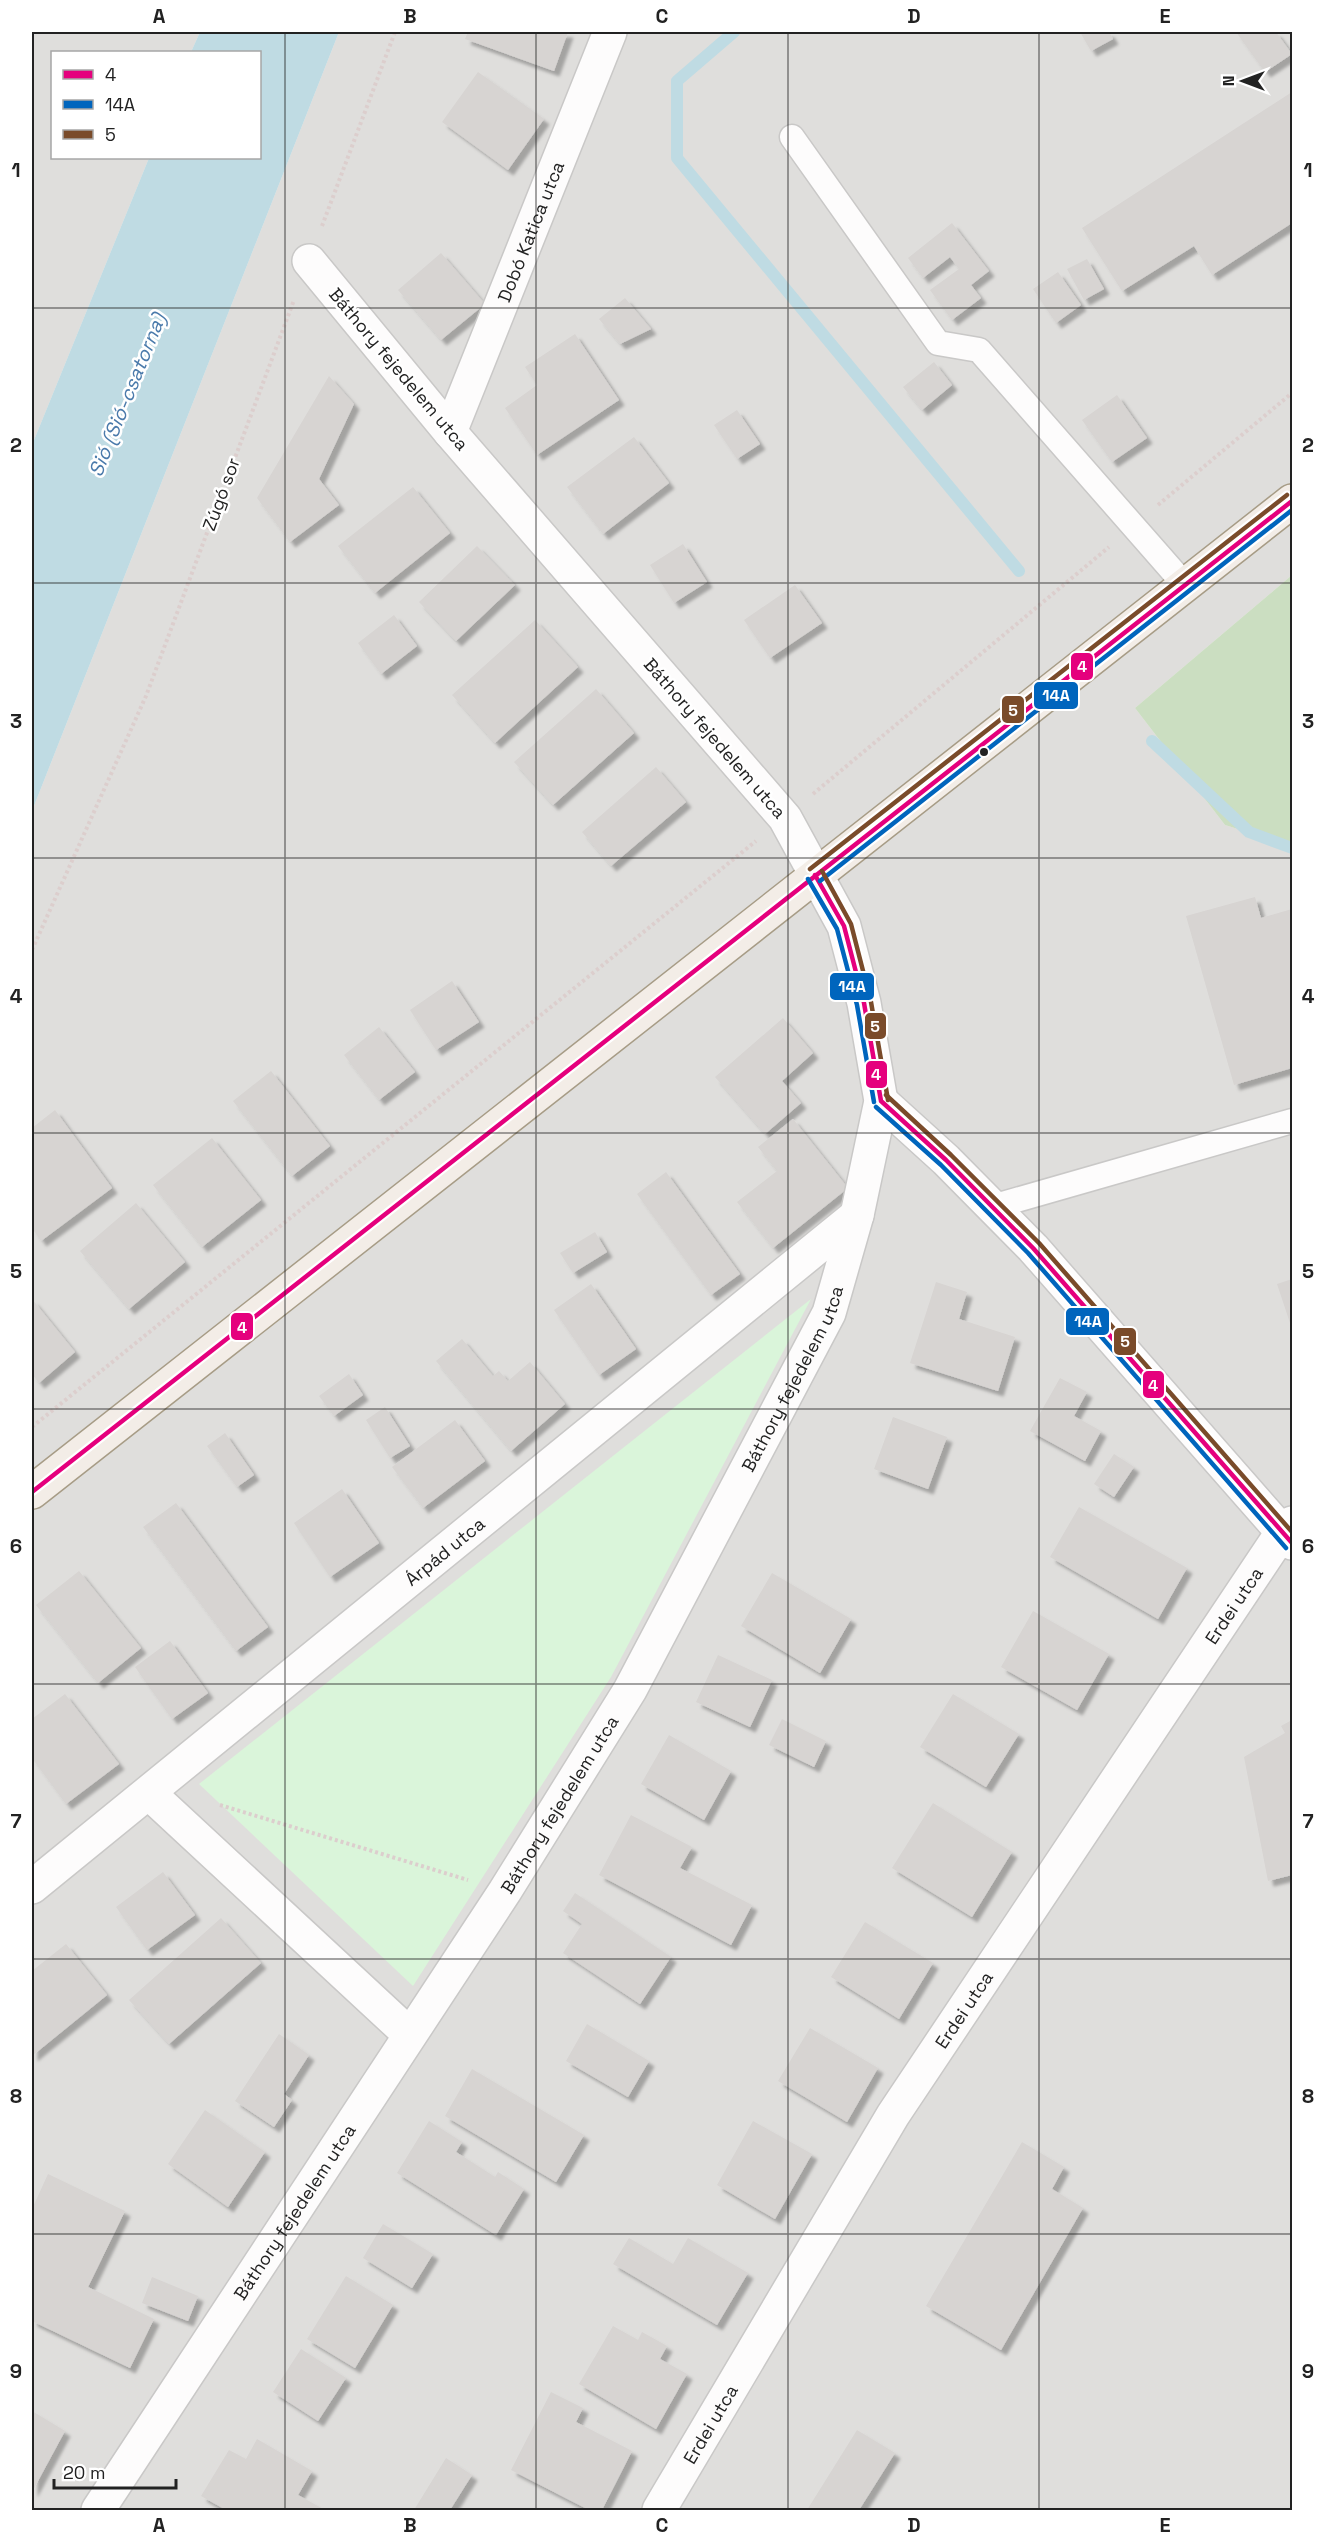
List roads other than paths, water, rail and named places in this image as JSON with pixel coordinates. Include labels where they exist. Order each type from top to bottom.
[{"type":"main road","points":[[32,1492],[1293,501]]},
{"type":"street","name":"Dobó Katica utca","points":[[450,432],[610,32]]},
{"type":"street","name":"Báthory fejedelem utca","points":[[98,2511],[409,2034],[506,1891],[630,1690],[824,1324],[857,1215],[881,1101],[864,1003],[844,926],[785,818],[450,432],[309,261]]},
{"type":"street","points":[[881,1101],[1033,1248],[1289,1533]]},
{"type":"street","name":"Árpád utca","points":[[32,1887],[857,1215]]},
{"type":"street","name":"Erdei utca","points":[[659,2511],[893,2115],[1289,1533]]},
{"type":"street","points":[[160,1785],[409,2034]]},
{"type":"lane","points":[[792,137],[938,343],[979,350],[1185,585]]},
{"type":"lane","points":[[992,1206],[1293,1121]]},
{"type":"water","name":"Sió (Sió-csatorna)","points":[[200,32],[339,32],[32,811],[32,445],[149,159],[261,159],[261,51],[191,51]]},
{"type":"waterway","points":[[734,32],[677,81],[677,158],[1019,571]]},
{"type":"waterway","points":[[1152,741],[1249,832],[1292,848]]}]
